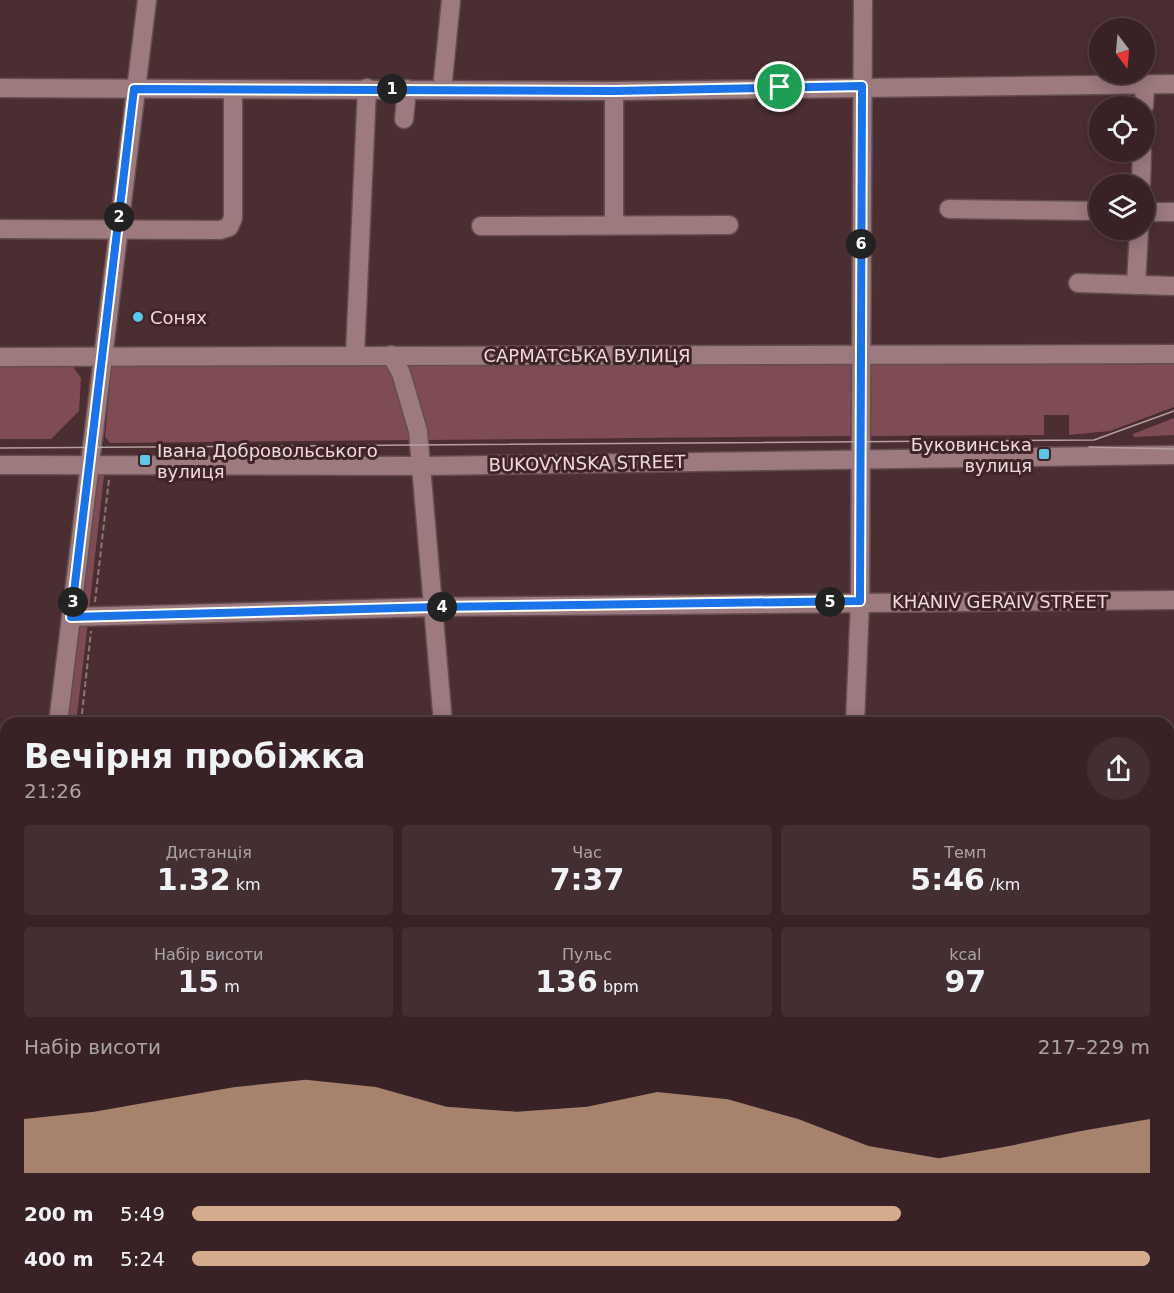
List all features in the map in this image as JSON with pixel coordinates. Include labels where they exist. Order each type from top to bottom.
[{"type":"street","points":[[59,717],[134,89],[147,0]]},
{"type":"street","points":[[442,90],[451,0]]},
{"type":"street","points":[[855,717],[860,601],[863,0]]},
{"type":"street","points":[[0,88],[614,91],[1145,84],[1144,96]]},
{"type":"street","points":[[1155,84],[1174,84]]},
{"type":"street","points":[[355,355],[367,88]]},
{"type":"street","points":[[0,229],[220,230],[229,227],[233,218],[233,89]]},
{"type":"street","points":[[404,119],[407,89]]},
{"type":"street","points":[[614,91],[614,224]]},
{"type":"street","points":[[949,209],[1089,211]]},
{"type":"street","points":[[1155,212],[1174,212]]},
{"type":"street","points":[[481,226],[729,225]]},
{"type":"street","points":[[1136,285],[1138,240]]},
{"type":"street","points":[[1078,283],[1174,286]]},
{"type":"street","name":"САРМАТСЬКА ВУЛИЦЯ","points":[[0,357],[1174,354]]},
{"type":"street","points":[[391,355],[412,406],[423,466],[443,717]]},
{"type":"street","name":"BUKOVYNSKA STREET","points":[[0,465],[423,466],[1174,455]]},
{"type":"street","name":"KHANIV GERAIV STREET","points":[[71,617],[435,607],[860,601],[1174,600]]},
{"type":"street","points":[[133,1293],[240,1293]]},
{"type":"path","points":[[82,717],[111,465]]},
{"type":"shaded area","points":[[0,362],[71,364],[81,378],[79,411],[51,439],[0,439]]},
{"type":"shaded area","points":[[112,362],[387,365],[395,373],[414,440],[110,443],[105,437]]},
{"type":"shaded area","points":[[408,363],[850,364],[854,365],[852,436],[423,440],[405,367]]},
{"type":"shaded area","points":[[1174,363],[1174,407],[1110,431],[1069,435],[1069,415],[1044,415],[1044,435],[868,436],[868,366],[874,364]]},
{"type":"shaded area","points":[[1174,418],[1174,435],[1134,437],[1133,434]]},
{"type":"shaded area","points":[[96,474],[104,475],[89,610],[80,609]]},
{"type":"shaded area","points":[[77,621],[88,622],[77,717],[66,717]]},
{"type":"tram line","points":[[0,448],[1094,440],[1174,411]]},
{"type":"tram line","points":[[1089,447],[1174,449]]},
{"type":"place","name":"Сонях","points":[[138,317]]},
{"type":"place","name":"Буковинська вулиця","points":[[1044,454]]},
{"type":"place","name":"Івана Добровольського вулиця","points":[[145,460]]},
{"type":"route","points":[[862,86],[860,601],[435,607],[71,617],[94,441],[134,89],[367,88],[614,91],[780,87],[862,86]]}]
